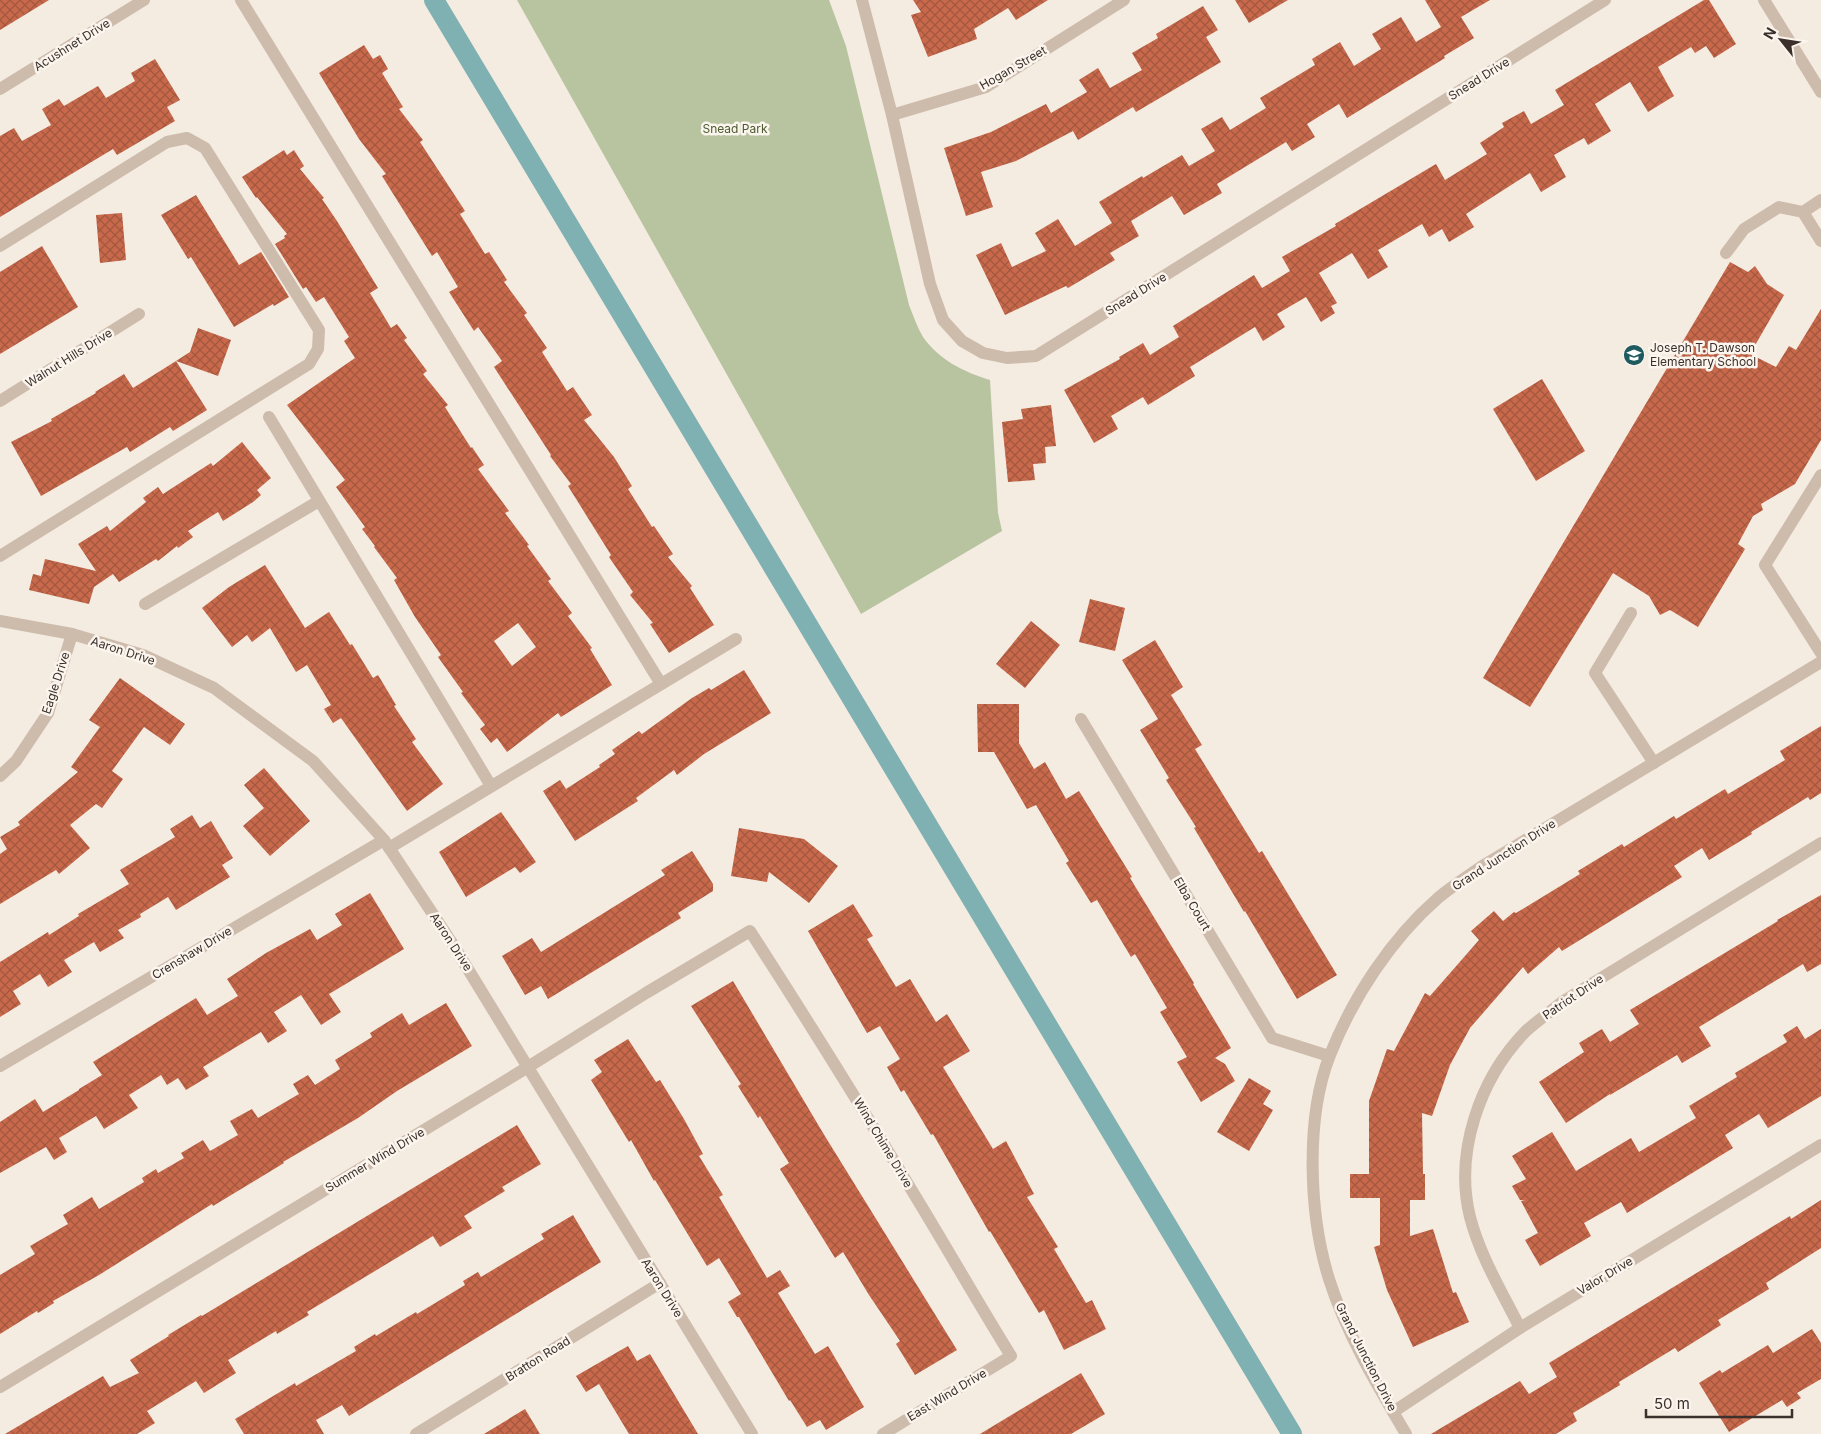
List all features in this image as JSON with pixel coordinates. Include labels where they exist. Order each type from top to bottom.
[{"type":"street","name":"Acushnet Drive","points":[[0,89],[144,0]]},
{"type":"street","points":[[241,0],[661,684]]},
{"type":"street","name":"Snead Drive","points":[[862,0],[892,114],[930,284],[943,320],[962,342],[982,353],[1007,358],[1036,356],[1606,0]]},
{"type":"street","name":"Hogan Street","points":[[892,114],[986,86],[1124,0]]},
{"type":"street","points":[[1764,0],[1821,92]]},
{"type":"street","points":[[0,246],[167,142],[187,138],[205,148],[319,330],[318,349],[309,364],[0,556]]},
{"type":"street","points":[[1726,253],[1744,229],[1779,207],[1803,212],[1821,200]]},
{"type":"street","points":[[1803,212],[1821,241]]},
{"type":"street","name":"Walnut Hills Drive","points":[[0,401],[139,314]]},
{"type":"street","points":[[269,417],[491,786]]},
{"type":"street","points":[[1821,475],[1765,565],[1821,652]]},
{"type":"street","points":[[145,604],[319,501]]},
{"type":"street","points":[[1630,613],[1595,673],[1654,763]]},
{"type":"street","name":"Aaron Drive","points":[[0,621],[72,634],[143,655],[214,688],[313,761],[386,844],[452,943],[752,1434]]},
{"type":"street","name":"Eagle Drive","points":[[0,776],[16,761],[48,712],[72,634]]},
{"type":"street","name":"Crenshaw Drive","points":[[0,1066],[386,844],[491,786],[736,639]]},
{"type":"street","name":"Grand Junction Drive","points":[[1406,1434],[1345,1321],[1329,1278],[1318,1234],[1314,1186],[1314,1141],[1318,1100],[1329,1056],[1352,1009],[1377,968],[1405,932],[1439,898],[1481,867],[1821,662]]},
{"type":"street","name":"Elba Court","points":[[1081,719],[1272,1038],[1329,1056]]},
{"type":"street","name":"Patriot Drive","points":[[1520,1328],[1485,1258],[1470,1216],[1464,1170],[1474,1118],[1497,1068],[1526,1031],[1562,1002],[1821,843]]},
{"type":"street","name":"Summer Wind Drive","points":[[0,1386],[528,1068],[646,993],[750,931]]},
{"type":"street","name":"Wind Chime Drive","points":[[750,931],[835,1064],[1011,1356]]},
{"type":"street","name":"Valor Drive","points":[[1393,1412],[1520,1328],[1821,1145]]},
{"type":"street","name":"Bratton Road","points":[[421,1433],[660,1283]]},
{"type":"street","name":"East Wind Drive","points":[[883,1434],[1011,1356]]},
{"type":"green space","name":"Snead Park","points":[[517,0],[829,0],[846,46],[909,305],[917,325],[929,345],[944,359],[962,369],[990,380],[998,513],[1002,531],[861,614]]},
{"type":"building","points":[[0,0],[49,0],[0,30]]},
{"type":"building","points":[[913,0],[1048,0],[1016,20],[1008,8],[974,29],[977,39],[928,57],[911,15],[921,12]]},
{"type":"building","points":[[1235,0],[1288,0],[1249,23]]},
{"type":"building","points":[[1425,0],[1490,0],[1461,17],[1474,38],[1444,56],[1445,58],[1347,118],[1339,104],[1307,124],[1315,137],[1292,151],[1286,142],[1217,184],[1222,193],[1184,215],[1172,196],[1131,221],[1139,236],[1110,253],[1115,260],[1068,288],[1066,286],[1005,315],[976,255],[1001,243],[1012,267],[1046,251],[1035,233],[1058,219],[1075,246],[1112,223],[1099,202],[1182,155],[1189,166],[1215,151],[1201,129],[1222,117],[1230,130],[1266,108],[1260,98],[1315,65],[1312,59],[1340,42],[1354,66],[1381,49],[1372,34],[1401,17],[1416,42],[1441,27]]},
{"type":"building","points":[[1704,0],[1709,0],[1736,44],[1714,58],[1706,46],[1695,53],[1691,47],[1658,67],[1674,96],[1648,112],[1630,82],[1595,104],[1611,131],[1588,145],[1584,138],[1554,155],[1566,177],[1541,192],[1530,173],[1466,214],[1474,227],[1449,242],[1442,229],[1429,237],[1422,224],[1378,250],[1388,267],[1368,279],[1352,253],[1319,273],[1337,303],[1331,306],[1335,313],[1321,322],[1306,297],[1277,314],[1285,327],[1263,341],[1255,327],[1190,367],[1195,376],[1148,405],[1143,397],[1111,416],[1118,429],[1094,443],[1064,390],[1120,359],[1119,357],[1143,343],[1150,355],[1179,337],[1173,326],[1254,275],[1262,288],[1290,271],[1282,257],[1436,164],[1445,180],[1487,154],[1480,143],[1504,127],[1502,123],[1524,111],[1531,124],[1564,105],[1555,90]]},
{"type":"building","points":[[1203,6],[1218,30],[1206,37],[1221,62],[1136,112],[1133,107],[1078,140],[1073,131],[1016,161],[981,172],[993,207],[966,216],[944,148],[991,132],[1046,104],[1051,113],[1087,92],[1079,80],[1098,68],[1110,88],[1142,70],[1132,53],[1158,38],[1156,34]]},
{"type":"building","points":[[364,45],[373,59],[380,55],[388,69],[382,73],[403,107],[399,109],[423,140],[420,142],[465,211],[460,214],[485,254],[489,252],[507,280],[504,282],[527,313],[524,315],[547,348],[542,352],[567,391],[573,387],[592,415],[584,420],[614,457],[632,486],[628,489],[652,527],[654,526],[673,554],[668,557],[692,586],[690,588],[714,625],[669,653],[650,624],[653,623],[630,595],[633,592],[609,557],[611,555],[568,486],[571,484],[550,456],[494,367],[502,361],[478,327],[474,331],[449,292],[458,287],[437,252],[432,256],[382,176],[386,174],[359,139],[319,73]]},
{"type":"building","points":[[155,59],[180,100],[167,107],[175,121],[117,155],[113,149],[0,217],[0,136],[14,128],[22,141],[51,125],[42,109],[59,99],[64,106],[98,86],[106,98],[135,81],[131,73]]},
{"type":"building","points":[[284,150],[287,155],[294,150],[304,166],[300,169],[324,198],[322,199],[378,288],[370,293],[391,328],[397,324],[407,338],[404,340],[427,371],[423,374],[448,405],[445,407],[484,465],[478,469],[509,511],[505,513],[551,579],[548,581],[572,613],[568,616],[592,648],[590,649],[612,685],[561,717],[558,713],[507,752],[497,738],[491,743],[480,729],[485,725],[461,693],[463,692],[438,657],[441,655],[415,617],[394,580],[397,578],[374,547],[362,529],[365,527],[336,487],[345,480],[287,405],[355,358],[344,341],[349,337],[324,297],[316,302],[306,287],[303,289],[275,244],[285,238],[284,236],[287,234],[256,198],[242,177]],"holes":[[[518,623],[536,647],[512,666],[494,641]]]},
{"type":"building","points":[[196,195],[239,265],[261,252],[289,297],[274,306],[273,304],[234,327],[191,257],[188,259],[161,215]]},
{"type":"building","points":[[122,213],[126,260],[100,263],[96,215]]},
{"type":"building","points":[[42,246],[78,307],[0,354],[0,272]]},
{"type":"building","points":[[1730,262],[1748,272],[1755,266],[1767,284],[1784,295],[1750,354],[1776,367],[1789,346],[1796,350],[1821,309],[1821,440],[1795,484],[1761,504],[1763,510],[1753,516],[1738,544],[1745,549],[1698,627],[1670,610],[1660,615],[1649,596],[1613,573],[1530,707],[1483,678]]},
{"type":"building","points":[[198,328],[231,340],[218,376],[176,361],[190,352]]},
{"type":"building","points":[[176,361],[207,410],[173,431],[170,427],[130,452],[127,447],[41,496],[11,442],[52,421],[51,419],[124,374],[133,388]]},
{"type":"building","points":[[1542,379],[1585,451],[1536,481],[1493,409]]},
{"type":"building","points":[[1051,405],[1056,446],[1045,447],[1046,463],[1033,464],[1035,480],[1008,482],[1002,422],[1023,419],[1021,409]]},
{"type":"building","points":[[242,442],[271,478],[257,490],[261,495],[253,502],[223,521],[218,512],[188,531],[193,537],[178,548],[177,546],[158,561],[156,559],[119,582],[113,574],[94,587],[89,604],[29,590],[33,574],[41,576],[45,559],[96,571],[78,544],[107,526],[110,531],[146,502],[143,498],[158,487],[163,494],[211,463],[213,466]]},
{"type":"building","points":[[265,565],[305,628],[329,612],[373,678],[378,675],[396,705],[394,706],[416,739],[412,742],[443,784],[407,811],[341,718],[333,723],[324,709],[331,705],[307,665],[296,672],[270,628],[252,642],[247,635],[232,647],[202,608],[229,587]]},
{"type":"building","points":[[1090,599],[1125,608],[1115,651],[1079,642]]},
{"type":"building","points":[[1031,621],[1060,645],[1025,688],[996,664]]},
{"type":"building","points":[[1155,640],[1183,687],[1171,695],[1202,745],[1195,749],[1259,853],[1262,851],[1337,975],[1297,999],[1194,828],[1196,827],[1166,780],[1169,778],[1140,730],[1158,719],[1122,660]]},
{"type":"building","points":[[744,670],[771,713],[704,754],[677,775],[674,770],[636,798],[638,801],[575,841],[543,791],[560,780],[566,789],[600,767],[599,765],[615,754],[612,750],[639,731],[642,734],[692,698],[709,688],[711,690]]},
{"type":"building","points":[[120,678],[185,724],[170,745],[144,727],[112,771],[123,779],[102,808],[96,804],[70,825],[90,848],[59,874],[56,870],[0,904],[0,854],[7,849],[0,837],[20,825],[18,822],[78,772],[71,767],[100,727],[89,720]]},
{"type":"building","points":[[977,704],[1019,704],[1019,743],[1034,769],[1045,762],[1066,799],[1079,791],[1132,877],[1130,878],[1231,1048],[1215,1058],[1225,1064],[1235,1081],[1201,1102],[1177,1062],[1187,1057],[1160,1012],[1167,1008],[1135,954],[1131,957],[1097,900],[1091,903],[1066,863],[1069,861],[1036,805],[1027,809],[994,752],[978,752]]},
{"type":"building","points":[[1821,726],[1821,793],[1810,800],[1808,797],[1709,860],[1702,848],[1674,866],[1682,877],[1562,951],[1559,947],[1528,974],[1523,967],[1470,1028],[1450,1065],[1432,1116],[1422,1113],[1425,1200],[1410,1200],[1410,1236],[1433,1229],[1453,1293],[1456,1292],[1469,1322],[1413,1347],[1387,1290],[1374,1247],[1380,1245],[1380,1198],[1350,1198],[1350,1174],[1369,1174],[1369,1101],[1387,1049],[1394,1051],[1425,993],[1430,996],[1479,940],[1471,931],[1494,911],[1503,921],[1514,912],[1516,913],[1580,874],[1578,871],[1622,844],[1624,847],[1674,816],[1676,819],[1725,789],[1728,794],[1785,760],[1780,751]]},
{"type":"building","points":[[264,768],[310,821],[270,856],[243,826],[264,808],[244,785]]},
{"type":"building","points":[[501,812],[536,862],[520,873],[515,867],[466,897],[439,852]]},
{"type":"building","points":[[192,815],[200,828],[211,821],[233,858],[222,865],[230,877],[176,910],[168,897],[140,914],[141,917],[118,930],[124,938],[100,952],[94,942],[64,960],[72,972],[48,987],[40,974],[13,991],[21,1004],[0,1017],[0,962],[48,932],[49,935],[79,916],[78,914],[129,884],[120,870],[175,837],[170,829]]},
{"type":"building","points":[[739,828],[804,839],[838,866],[809,903],[769,872],[767,882],[731,876]]},
{"type":"building","points":[[692,851],[713,884],[713,891],[678,913],[681,918],[548,999],[541,986],[525,995],[502,956],[532,938],[541,952],[665,875],[661,870]]},
{"type":"building","points":[[370,893],[404,949],[329,994],[341,1012],[321,1025],[301,995],[274,1012],[287,1031],[268,1043],[261,1032],[203,1067],[209,1076],[186,1090],[178,1078],[167,1085],[161,1075],[129,1095],[138,1108],[104,1129],[96,1116],[59,1138],[67,1152],[54,1160],[46,1147],[0,1173],[0,1122],[35,1099],[43,1112],[79,1090],[102,1075],[93,1062],[196,998],[207,1015],[238,996],[227,979],[266,953],[310,929],[317,940],[342,925],[335,914]]},
{"type":"building","points":[[1821,895],[1821,964],[1807,972],[1803,964],[1699,1027],[1711,1046],[1682,1063],[1677,1055],[1610,1094],[1566,1123],[1539,1082],[1584,1052],[1579,1043],[1602,1029],[1610,1042],[1639,1024],[1630,1010]]},
{"type":"building","points":[[853,904],[873,936],[867,939],[896,987],[910,979],[936,1022],[947,1014],[970,1051],[943,1067],[993,1149],[1006,1141],[1034,1194],[1027,1197],[1058,1247],[1054,1249],[1086,1303],[1092,1300],[1106,1329],[1064,1350],[1044,1310],[1039,1313],[989,1232],[933,1134],[931,1135],[904,1090],[901,1092],[887,1067],[900,1059],[880,1026],[867,1033],[808,931]]},
{"type":"building","points":[[733,981],[823,1133],[957,1350],[915,1375],[896,1344],[900,1341],[843,1252],[835,1258],[780,1169],[789,1163],[760,1116],[758,1118],[738,1086],[741,1084],[691,1006]]},
{"type":"building","points":[[446,1003],[472,1046],[397,1091],[358,1118],[213,1206],[212,1204],[99,1275],[53,1301],[54,1303],[38,1313],[37,1311],[0,1334],[0,1275],[35,1254],[30,1246],[68,1224],[63,1215],[92,1197],[99,1209],[144,1182],[142,1178],[156,1169],[158,1173],[184,1158],[181,1153],[203,1140],[210,1151],[238,1135],[230,1121],[252,1109],[258,1118],[299,1094],[293,1084],[308,1075],[315,1085],[340,1069],[335,1060],[372,1037],[370,1033],[402,1013],[409,1025]]},
{"type":"building","points":[[1797,1026],[1805,1039],[1821,1029],[1821,1096],[1768,1128],[1759,1114],[1725,1135],[1733,1148],[1627,1213],[1621,1202],[1584,1223],[1591,1236],[1540,1266],[1525,1240],[1538,1233],[1521,1201],[1525,1200],[1520,1200],[1512,1186],[1526,1179],[1512,1156],[1552,1132],[1576,1171],[1631,1138],[1639,1152],[1696,1118],[1689,1106],[1737,1077],[1735,1073],[1787,1042],[1783,1035]]},
{"type":"building","points":[[628,1039],[656,1082],[660,1080],[684,1119],[703,1154],[699,1156],[723,1195],[719,1197],[767,1278],[780,1270],[790,1286],[778,1293],[815,1354],[828,1346],[864,1407],[826,1430],[820,1420],[807,1427],[789,1401],[728,1302],[741,1294],[719,1258],[707,1266],[631,1140],[629,1142],[591,1080],[602,1072],[594,1060]]},
{"type":"building","points":[[1249,1078],[1271,1091],[1263,1104],[1273,1110],[1249,1151],[1217,1132]]},
{"type":"building","points":[[517,1125],[541,1164],[502,1187],[505,1191],[464,1216],[472,1228],[440,1247],[433,1236],[307,1312],[309,1315],[277,1334],[276,1331],[228,1360],[236,1373],[204,1393],[196,1381],[147,1411],[155,1423],[137,1434],[5,1434],[103,1376],[110,1387],[139,1373],[130,1360],[168,1335]]},
{"type":"building","points":[[1821,1200],[1821,1248],[1766,1283],[1769,1289],[1718,1320],[1721,1325],[1678,1352],[1675,1348],[1619,1382],[1620,1385],[1573,1413],[1577,1421],[1556,1434],[1431,1434],[1520,1381],[1529,1394],[1557,1377],[1549,1363],[1790,1216],[1791,1219]]},
{"type":"building","points":[[573,1215],[601,1262],[349,1416],[342,1405],[316,1420],[324,1434],[244,1434],[235,1419],[295,1383],[296,1386],[356,1351],[354,1347],[416,1312],[417,1314],[465,1285],[463,1281],[478,1272],[481,1277],[544,1239],[541,1234]]},
{"type":"building","points":[[1812,1329],[1821,1343],[1821,1379],[1797,1393],[1801,1398],[1787,1407],[1782,1400],[1729,1432],[1699,1383],[1720,1370],[1722,1373],[1768,1345],[1773,1353]]},
{"type":"building","points":[[628,1346],[637,1361],[650,1354],[698,1434],[629,1434],[599,1384],[586,1392],[576,1376]]},
{"type":"building","points":[[1081,1373],[1105,1414],[1071,1434],[980,1434]]},
{"type":"building","points":[[525,1409],[540,1434],[484,1434]]},
{"type":"waterway","points":[[434,0],[1292,1434]]},
{"type":"place","name":"Joseph T. Dawson Elementary School","points":[[1634,355]]}]
